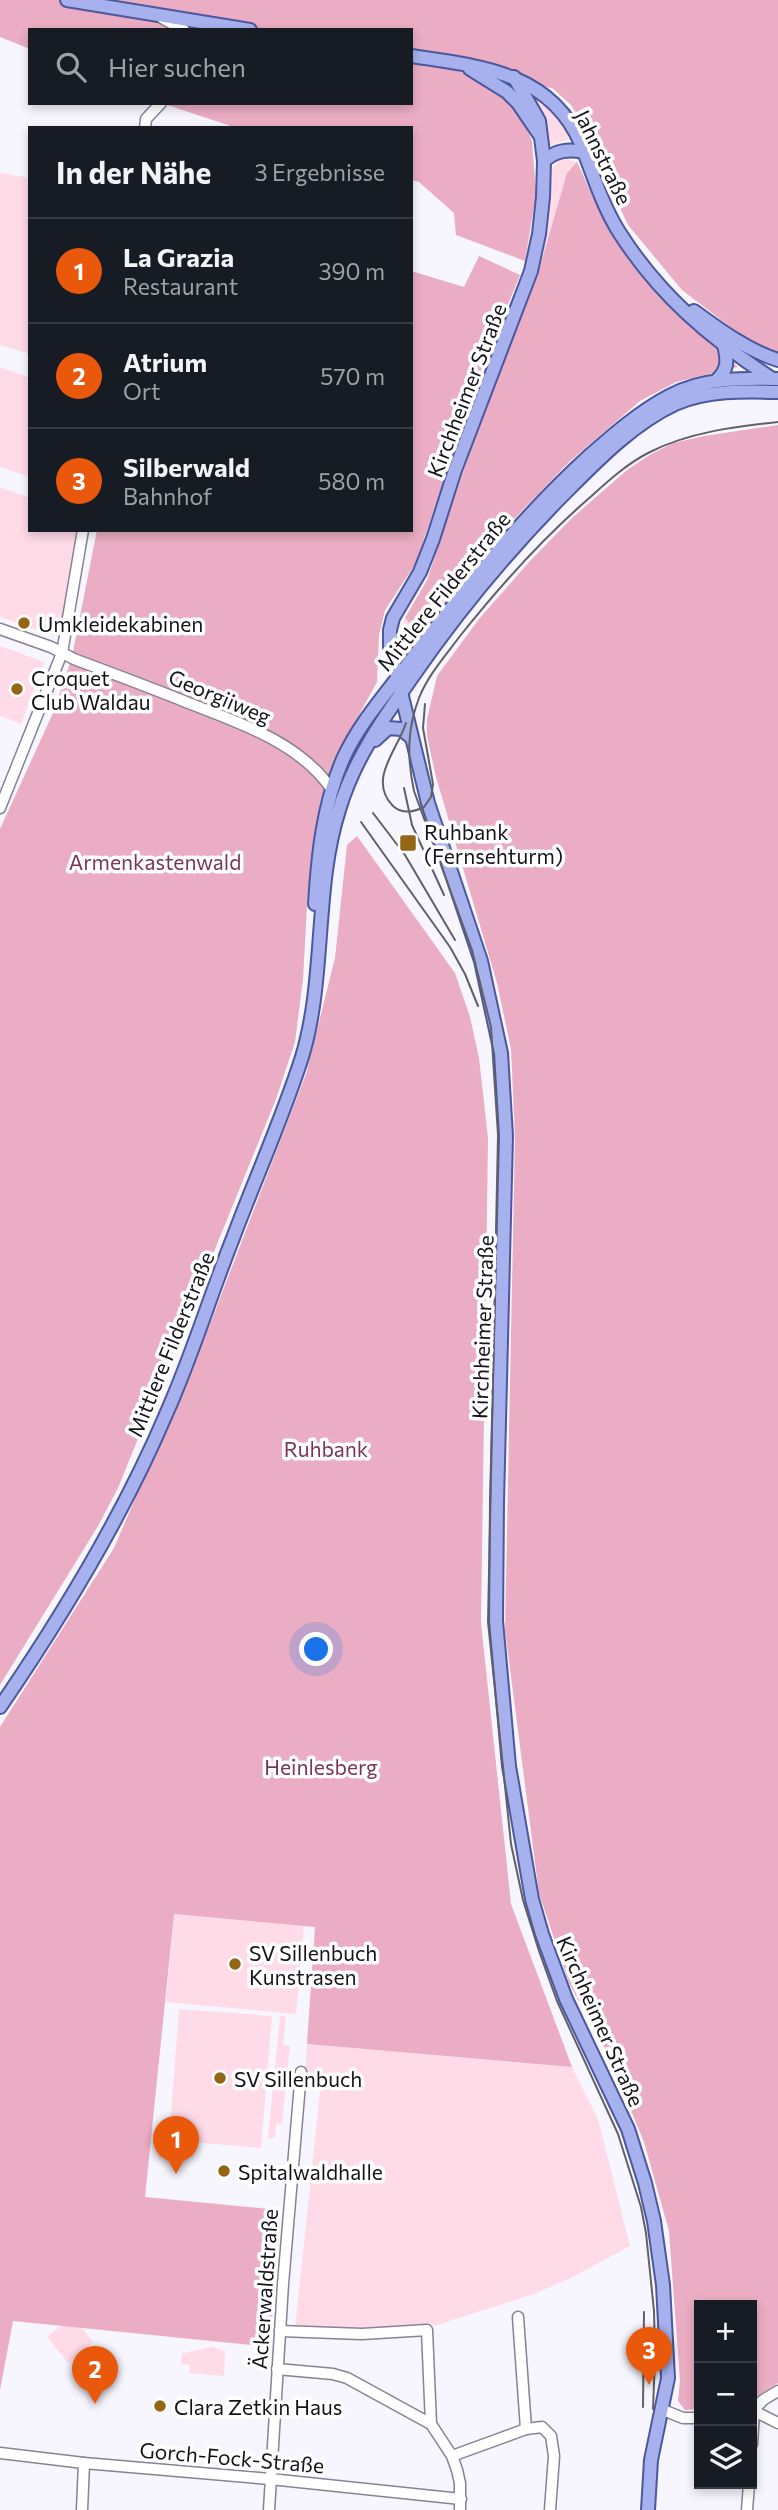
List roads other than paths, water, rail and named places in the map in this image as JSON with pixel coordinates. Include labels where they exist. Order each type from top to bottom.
[{"type":"main road","points":[[67,0],[235,28]]},
{"type":"main road","name":"Jahnstraße","points":[[413,57],[494,70],[538,90],[569,122],[608,212],[667,296],[724,345],[776,380]]},
{"type":"main road","name":"Kirchheimer Straße","points":[[464,65],[507,92],[540,134]]},
{"type":"main road","name":"Kirchheimer Straße","points":[[514,77],[540,121],[544,161],[540,234],[531,271],[454,470],[433,539],[420,572],[393,618],[390,647],[434,822],[481,961],[501,1053],[506,1136],[496,1621],[509,1766],[532,1899],[556,1973],[619,2109],[645,2183],[656,2233],[664,2297],[668,2378],[651,2460],[648,2510]]},
{"type":"main road","points":[[544,161],[557,152],[584,152]]},
{"type":"main road","name":"Jahnstraße","points":[[659,284],[715,326],[760,353],[778,360]]},
{"type":"main road","points":[[716,381],[725,370],[727,360],[724,345]]},
{"type":"main road","name":"Mittlere Filderstraße","points":[[317,970],[315,906],[318,861],[332,790],[343,760],[358,730],[473,579],[564,480],[640,414],[671,394],[716,381],[776,380]]},
{"type":"main road","name":"Mittlere Filderstraße","points":[[0,1707],[96,1553],[168,1411],[302,1056],[317,970],[323,903],[337,814],[352,772],[366,746],[470,597],[503,558],[573,485],[628,436],[675,404],[704,395],[778,392]]},
{"type":"main road","points":[[366,746],[388,729],[401,729],[411,737]]},
{"type":"main road","points":[[332,790],[337,814]]},
{"type":"street","points":[[155,15],[180,28]]},
{"type":"street","points":[[146,124],[160,105]]},
{"type":"street","points":[[0,808],[62,653],[83,532]]},
{"type":"street","name":"Georgiiweg","points":[[0,629],[261,733],[308,764],[332,790]]},
{"type":"street","name":"Äckerwaldstraße","points":[[269,2510],[279,2331],[301,2072]]},
{"type":"street","points":[[518,2317],[526,2428]]},
{"type":"street","points":[[279,2331],[428,2335],[431,2424]]},
{"type":"street","points":[[277,2369],[333,2374],[347,2378],[431,2424],[452,2456],[457,2470],[460,2505]]},
{"type":"street","points":[[757,2407],[778,2391]]},
{"type":"street","points":[[663,2410],[682,2418],[694,2418]]},
{"type":"street","points":[[757,2414],[778,2423]]},
{"type":"street","points":[[452,2456],[526,2428],[542,2427],[551,2436],[554,2456],[550,2510]]},
{"type":"street","name":"Gorch-Fock-Straße","points":[[0,2453],[270,2479],[460,2505]]},
{"type":"street","points":[[82,2510],[84,2463]]},
{"type":"street","points":[[747,2510],[749,2489]]},
{"type":"tram line","points":[[653,2409],[654,2311],[641,2207],[618,2134],[557,2001],[539,1951],[523,1900],[511,1844],[488,1622],[498,1135],[491,1027],[472,950],[414,791],[409,744],[419,698],[443,658],[520,565],[601,487],[633,462],[665,445],[712,431],[778,422]]},
{"type":"tram line","points":[[406,723],[387,764],[383,786],[393,806],[408,812],[424,807],[431,797],[433,784],[423,728],[425,704]]},
{"type":"tram line","points":[[404,788],[412,825],[444,895]]},
{"type":"tram line","points":[[373,813],[405,855],[455,940]]},
{"type":"tram line","points":[[361,822],[450,947],[478,1006]]},
{"type":"tram line","points":[[643,2407],[644,2312]]},
{"type":"place","name":"Umkleidekabinen","points":[[24,623]]},
{"type":"place","name":"Croquet Club Waldau","points":[[17,689]]},
{"type":"place","name":"Ruhbank (Fernsehturm)","points":[[408,843]]},
{"type":"place","name":"SV Sillenbuch Kunstrasen","points":[[235,1964]]},
{"type":"place","name":"SV Sillenbuch","points":[[220,2078]]},
{"type":"place","name":"Spitalwaldhalle","points":[[224,2171]]},
{"type":"place","name":"La Grazia","points":[[176,2174]]},
{"type":"place","name":"Silberwald","points":[[649,2385]]},
{"type":"place","name":"Atrium","points":[[95,2404]]},
{"type":"place","name":"Clara Zetkin Haus","points":[[160,2406]]},
{"type":"park label","name":"Armenkastenwald","points":[[155,861]]},
{"type":"park label","name":"Ruhbank","points":[[326,1448]]},
{"type":"park label","name":"Heinlesberg","points":[[321,1766]]}]
